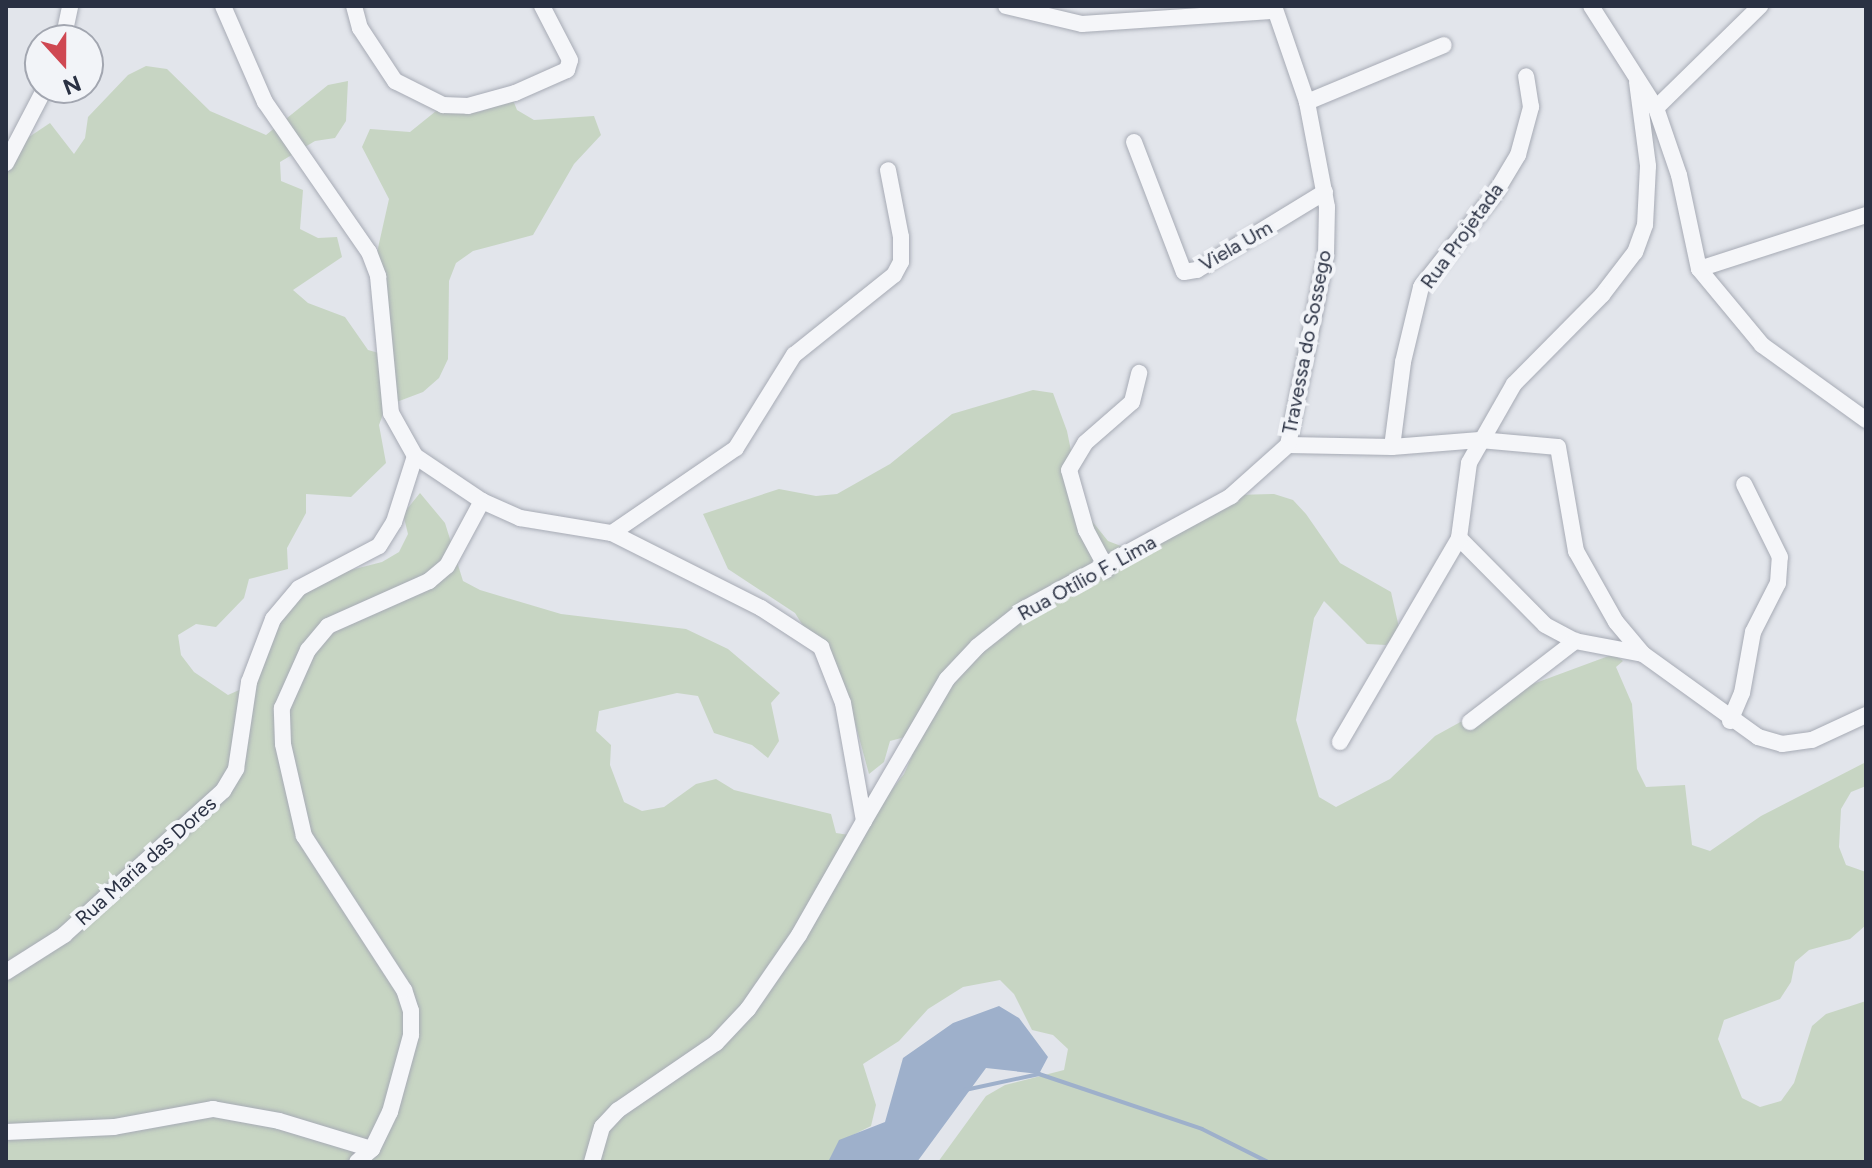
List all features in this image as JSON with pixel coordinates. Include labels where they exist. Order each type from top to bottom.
[{"type":"street","points":[[223,6],[265,102],[369,252],[378,276],[391,413],[415,456],[482,501],[520,518],[612,533],[761,608],[821,647],[843,703],[864,821]]},
{"type":"street","points":[[354,6],[360,28],[395,81],[432,101],[456,106],[515,93],[567,70],[570,60],[542,6]]},
{"type":"street","points":[[1006,6],[1082,24],[1274,9]]},
{"type":"street","points":[[1591,6],[1656,108],[1679,175],[1699,269],[1730,313],[1762,345],[1866,420]]},
{"type":"street","points":[[1656,108],[1760,6]]},
{"type":"street","name":"Travessa do Sossego","points":[[1274,9],[1307,102],[1325,192],[1326,255],[1288,445]]},
{"type":"street","points":[[1307,102],[1444,45]]},
{"type":"street","name":"Rua Projetada","points":[[1392,447],[1403,362],[1421,287],[1518,155],[1530,118],[1526,76]]},
{"type":"street","points":[[1340,742],[1459,538],[1469,463],[1480,440],[1514,384],[1602,295],[1635,252],[1645,225],[1648,166],[1637,82]]},
{"type":"street","points":[[6,163],[37,104]]},
{"type":"street","name":"Viela Um","points":[[1134,142],[1184,272],[1210,262],[1325,192]]},
{"type":"street","points":[[612,533],[736,448],[794,355],[894,275],[901,262],[901,237],[888,170]]},
{"type":"street","points":[[1699,269],[1866,215]]},
{"type":"street","points":[[1107,569],[1086,530],[1069,470],[1085,443],[1132,402],[1139,373]]},
{"type":"street","points":[[1288,445],[1392,447],[1480,440],[1543,442],[1562,451],[1562,484],[1576,551],[1609,611],[1643,654],[1730,721],[1782,744],[1812,740],[1866,715]]},
{"type":"street","name":"Rua Otílio F. Lima","points":[[592,1162],[602,1127],[618,1110],[716,1043],[748,1009],[799,935],[947,679],[978,646],[1026,608],[1107,569],[1231,496],[1288,445]]},
{"type":"street","name":"Rua Maria das Dores","points":[[6,972],[64,935],[223,791],[236,769],[249,682],[273,619],[299,588],[379,546],[394,522],[415,456]]},
{"type":"street","points":[[1730,721],[1742,693],[1753,632],[1778,583],[1780,557],[1744,484]]},
{"type":"street","points":[[357,1162],[372,1149],[390,1112],[411,1035],[411,1011],[404,990],[304,836],[288,774],[282,708],[297,670],[328,626],[429,581],[447,566],[482,501]]},
{"type":"street","points":[[1459,538],[1522,605],[1575,641],[1643,654]]},
{"type":"street","points":[[1470,722],[1575,641]]},
{"type":"street","points":[[6,1132],[114,1127],[213,1109],[279,1121],[372,1149]]},
{"type":"green space","points":[[146,66],[167,69],[210,111],[266,135],[328,85],[348,81],[346,121],[335,138],[315,141],[280,162],[281,181],[303,190],[300,229],[318,238],[337,237],[342,257],[293,290],[308,303],[345,317],[368,350],[386,355],[376,257],[389,199],[362,147],[370,129],[410,132],[441,107],[461,104],[479,112],[513,100],[517,110],[534,120],[594,116],[601,135],[574,164],[533,235],[473,251],[456,263],[449,281],[448,359],[439,378],[423,392],[386,406],[379,425],[386,463],[351,497],[306,494],[306,513],[287,548],[288,569],[249,579],[244,598],[216,627],[196,624],[178,635],[181,655],[194,672],[228,695],[246,687],[274,611],[343,572],[382,562],[399,552],[408,534],[403,514],[420,493],[445,523],[463,581],[480,590],[561,614],[686,629],[728,649],[780,693],[771,703],[779,741],[768,758],[752,745],[714,733],[698,696],[677,693],[599,711],[596,731],[611,745],[610,765],[624,802],[642,811],[664,807],[696,784],[716,779],[734,790],[831,814],[836,833],[856,836],[904,774],[912,756],[909,736],[890,741],[884,762],[869,774],[848,697],[795,613],[728,569],[703,514],[779,489],[816,496],[837,494],[890,464],[952,414],[1033,390],[1053,393],[1067,431],[1083,510],[1108,541],[1126,548],[1235,495],[1274,494],[1293,500],[1340,563],[1391,592],[1400,632],[1386,645],[1367,644],[1324,601],[1314,618],[1296,720],[1319,797],[1336,807],[1390,779],[1435,736],[1522,688],[1614,654],[1623,661],[1616,667],[1632,704],[1637,769],[1646,787],[1685,785],[1692,845],[1710,851],[1761,816],[1866,762],[1866,786],[1851,792],[1841,809],[1839,847],[1846,865],[1866,872],[1866,925],[1850,939],[1809,950],[1795,962],[1791,982],[1780,999],[1724,1020],[1718,1039],[1742,1098],[1760,1107],[1781,1101],[1794,1083],[1812,1026],[1826,1014],[1866,1001],[1866,1162],[938,1162],[986,1096],[1005,1085],[1064,1070],[1068,1049],[1053,1035],[1032,1030],[1014,994],[1000,980],[963,987],[928,1009],[899,1041],[863,1064],[876,1105],[871,1126],[853,1135],[832,1162],[6,1162],[6,165],[17,145],[50,123],[74,154],[85,138],[88,117],[104,104],[104,100],[128,75]]},
{"type":"water","points":[[999,1006],[1019,1018],[1048,1057],[1039,1074],[986,1068],[917,1162],[828,1162],[839,1140],[885,1122],[903,1058],[953,1023]]},
{"type":"waterway","points":[[965,1090],[1039,1074],[1202,1129],[1268,1162]]}]
